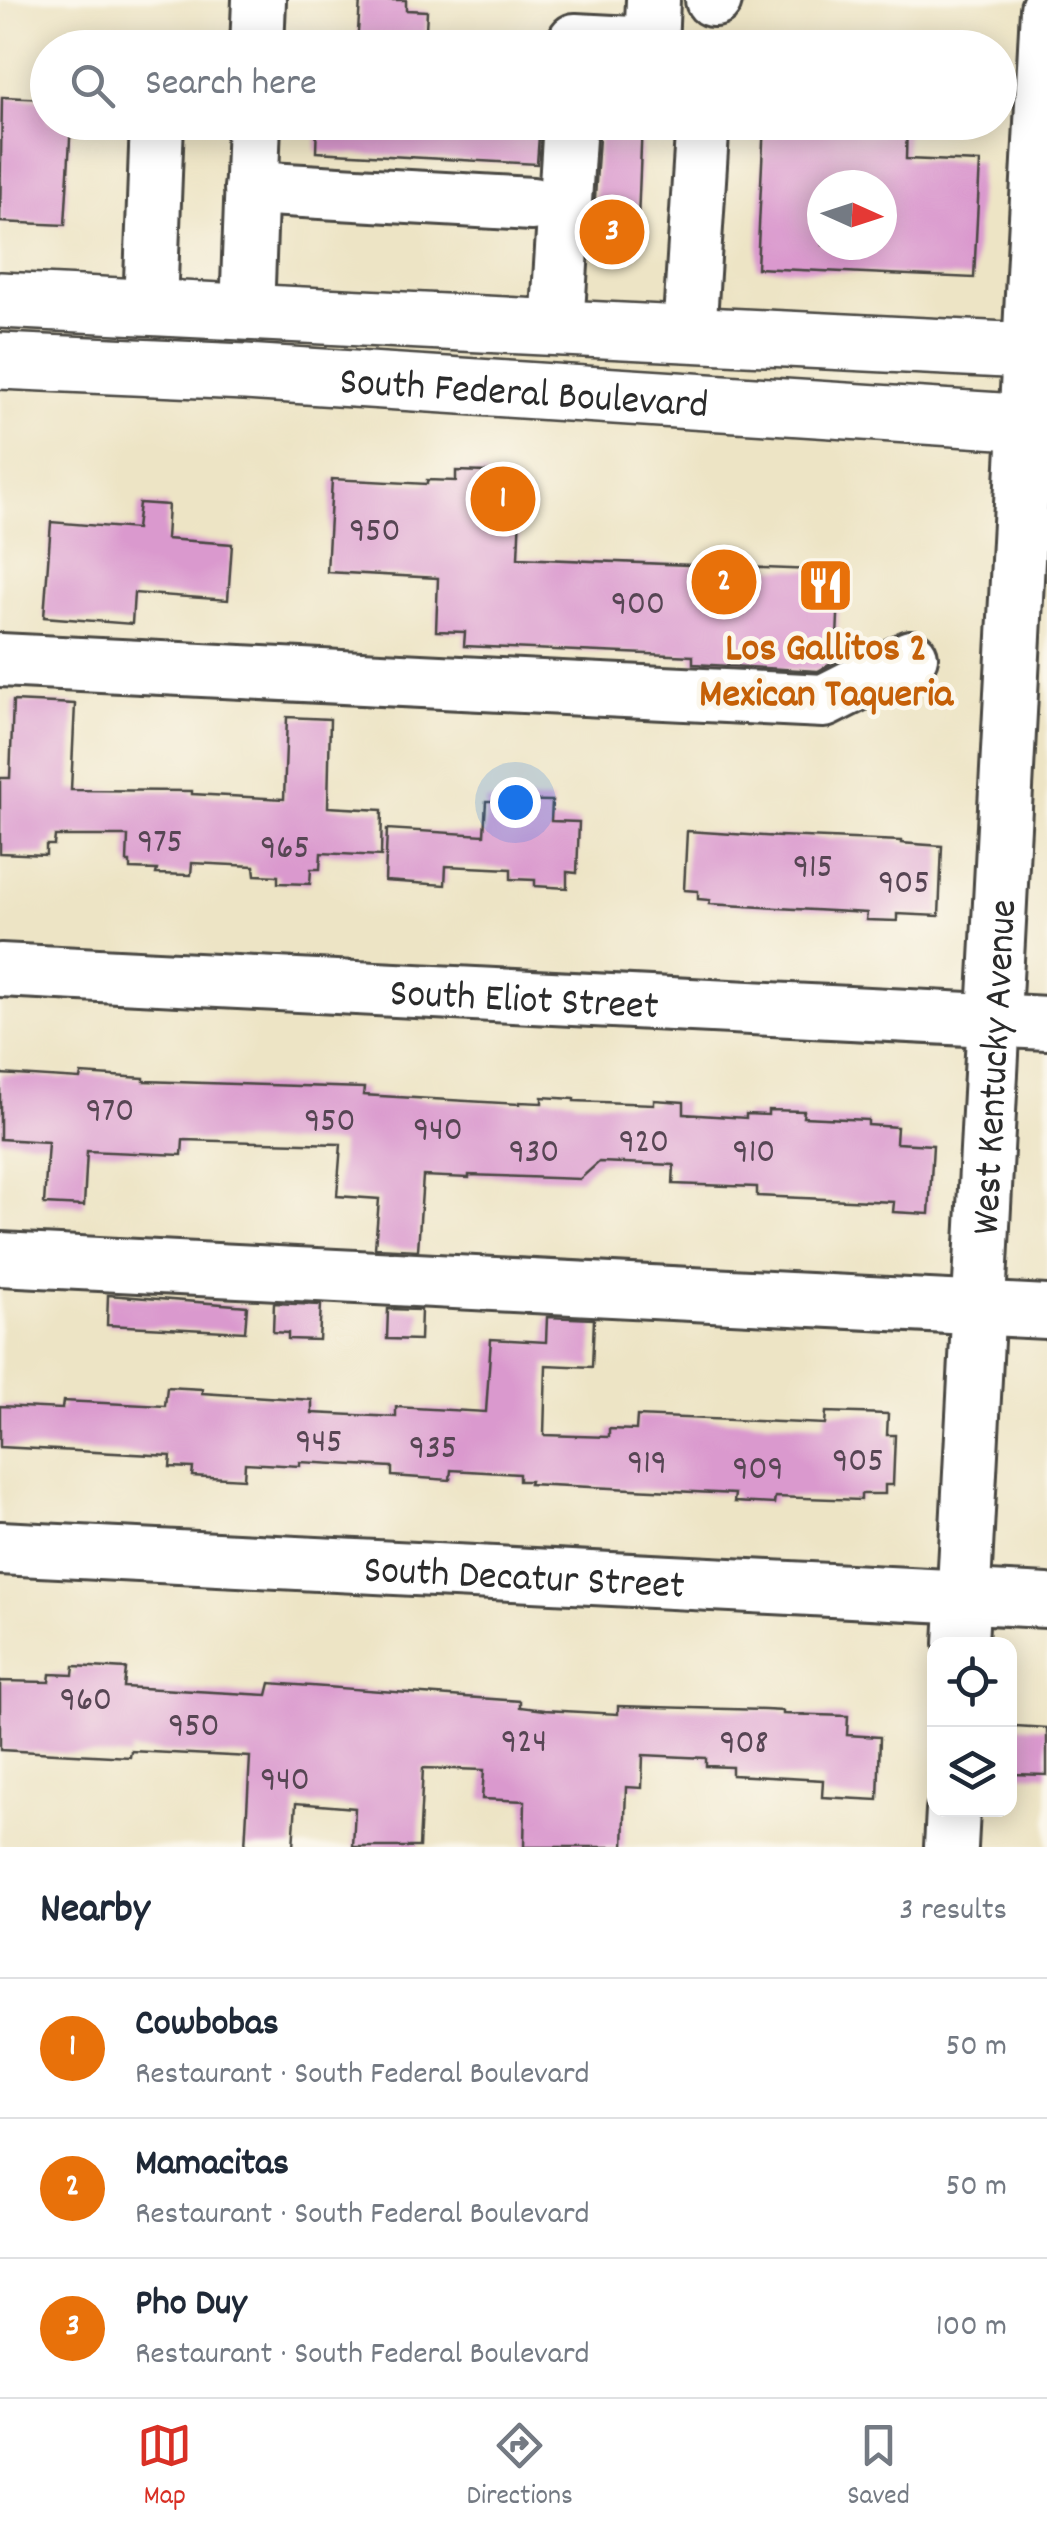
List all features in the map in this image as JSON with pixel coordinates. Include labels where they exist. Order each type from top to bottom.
[{"type":"main road","name":"South Federal Boulevard","points":[[0,300],[1038,352]]},
{"type":"main road","name":"South Federal Boulevard","points":[[0,361],[245,372],[1036,423]]},
{"type":"street","points":[[258,30],[259,0]]},
{"type":"street","name":"West Kentucky Avenue","points":[[962,1621],[994,1021],[1029,708],[1046,34]]},
{"type":"street","points":[[150,307],[156,140]]},
{"type":"street","points":[[248,312],[253,140]]},
{"type":"street","points":[[556,328],[569,140]]},
{"type":"street","points":[[688,335],[702,140]]},
{"type":"street","points":[[251,188],[532,204]]},
{"type":"street","points":[[0,660],[824,700],[911,657]]},
{"type":"street","name":"South Eliot Street","points":[[0,970],[1047,1024]]},
{"type":"street","points":[[0,1260],[1047,1312]]},
{"type":"street","name":"South Decatur Street","points":[[0,1548],[962,1621],[1047,1601]]},
{"type":"street","points":[[951,1847],[953,1817]]},
{"type":"building","points":[[360,0],[406,0],[406,10],[427,11],[426,30],[358,30]]},
{"type":"building","points":[[2,97],[30,98],[30,140],[70,140],[65,225],[0,222]]},
{"type":"building","points":[[316,140],[539,140],[537,164],[316,152]]},
{"type":"building","points":[[599,140],[641,140],[637,245],[592,243]]},
{"type":"building","points":[[763,140],[907,140],[906,159],[980,162],[974,278],[757,268]]},
{"type":"building","points":[[456,471],[487,472],[487,487],[521,489],[518,558],[840,571],[836,661],[818,671],[693,664],[693,656],[464,646],[465,632],[436,631],[438,578],[327,572],[332,479],[427,484],[427,480],[456,481]]},
{"type":"building","points":[[139,503],[168,505],[166,539],[232,544],[228,600],[134,593],[132,624],[44,617],[51,522],[136,529]]},
{"type":"building","points":[[13,701],[75,704],[71,790],[192,791],[284,799],[287,717],[330,719],[328,807],[382,810],[381,856],[321,853],[320,869],[311,869],[310,884],[278,883],[278,876],[255,875],[254,866],[192,863],[191,875],[130,869],[128,836],[55,836],[54,845],[46,845],[46,855],[0,853],[0,778],[10,778]]},
{"type":"building","points":[[486,801],[552,801],[551,821],[579,822],[577,873],[567,872],[567,888],[535,886],[535,880],[511,879],[511,869],[446,866],[445,885],[385,881],[387,829],[484,835]]},
{"type":"building","points":[[687,831],[942,846],[939,916],[897,914],[897,921],[866,920],[867,913],[709,904],[710,900],[698,899],[698,891],[684,890]]},
{"type":"building","points":[[0,1074],[80,1079],[81,1074],[144,1081],[364,1088],[363,1095],[519,1104],[542,1103],[542,1097],[654,1104],[654,1100],[684,1102],[684,1114],[746,1118],[746,1114],[768,1115],[768,1110],[804,1111],[803,1117],[868,1120],[868,1125],[897,1127],[896,1143],[933,1145],[929,1214],[893,1212],[894,1202],[757,1196],[757,1187],[673,1184],[674,1165],[599,1162],[580,1179],[423,1176],[418,1250],[375,1248],[379,1199],[337,1196],[341,1144],[183,1140],[182,1155],[87,1151],[84,1206],[44,1204],[48,1142],[0,1139]]},
{"type":"building","points":[[108,1295],[247,1306],[245,1332],[107,1325]]},
{"type":"building","points":[[274,1303],[321,1305],[319,1340],[288,1339],[288,1333],[273,1332]]},
{"type":"building","points":[[388,1309],[421,1310],[420,1340],[387,1339]]},
{"type":"building","points":[[547,1317],[594,1319],[592,1367],[546,1365],[544,1435],[609,1437],[609,1429],[636,1430],[637,1416],[825,1424],[826,1412],[888,1414],[887,1435],[895,1435],[893,1485],[885,1485],[885,1494],[861,1494],[861,1500],[775,1497],[774,1504],[734,1502],[735,1494],[529,1484],[530,1481],[519,1481],[519,1474],[451,1470],[450,1480],[392,1476],[392,1467],[300,1462],[300,1466],[245,1463],[244,1479],[192,1476],[193,1468],[170,1467],[171,1456],[0,1447],[0,1406],[62,1409],[63,1401],[165,1406],[167,1387],[312,1400],[312,1413],[396,1417],[396,1407],[486,1412],[491,1339],[546,1342]]},
{"type":"building","points":[[74,1666],[126,1669],[124,1687],[267,1695],[270,1683],[520,1701],[520,1707],[544,1710],[618,1714],[618,1706],[848,1716],[847,1735],[880,1737],[878,1800],[822,1797],[823,1780],[732,1775],[732,1767],[706,1766],[706,1758],[643,1755],[642,1788],[626,1787],[624,1847],[524,1847],[525,1801],[482,1799],[484,1770],[423,1768],[419,1847],[353,1847],[355,1808],[296,1803],[293,1847],[245,1847],[250,1757],[131,1751],[130,1757],[0,1750],[0,1681],[49,1682],[50,1674],[73,1675]]},
{"type":"building","points":[[1017,1726],[1047,1728],[1047,1775],[1017,1774]]},
{"type":"place","name":"Pho Duy","points":[[612,232]]},
{"type":"place","name":"Cowbobas","points":[[503,499]]},
{"type":"place","name":"Mamacitas","points":[[724,582]]},
{"type":"place","name":"Los Gallitos 2 Mexican Taqueria","points":[[826,586]]}]
